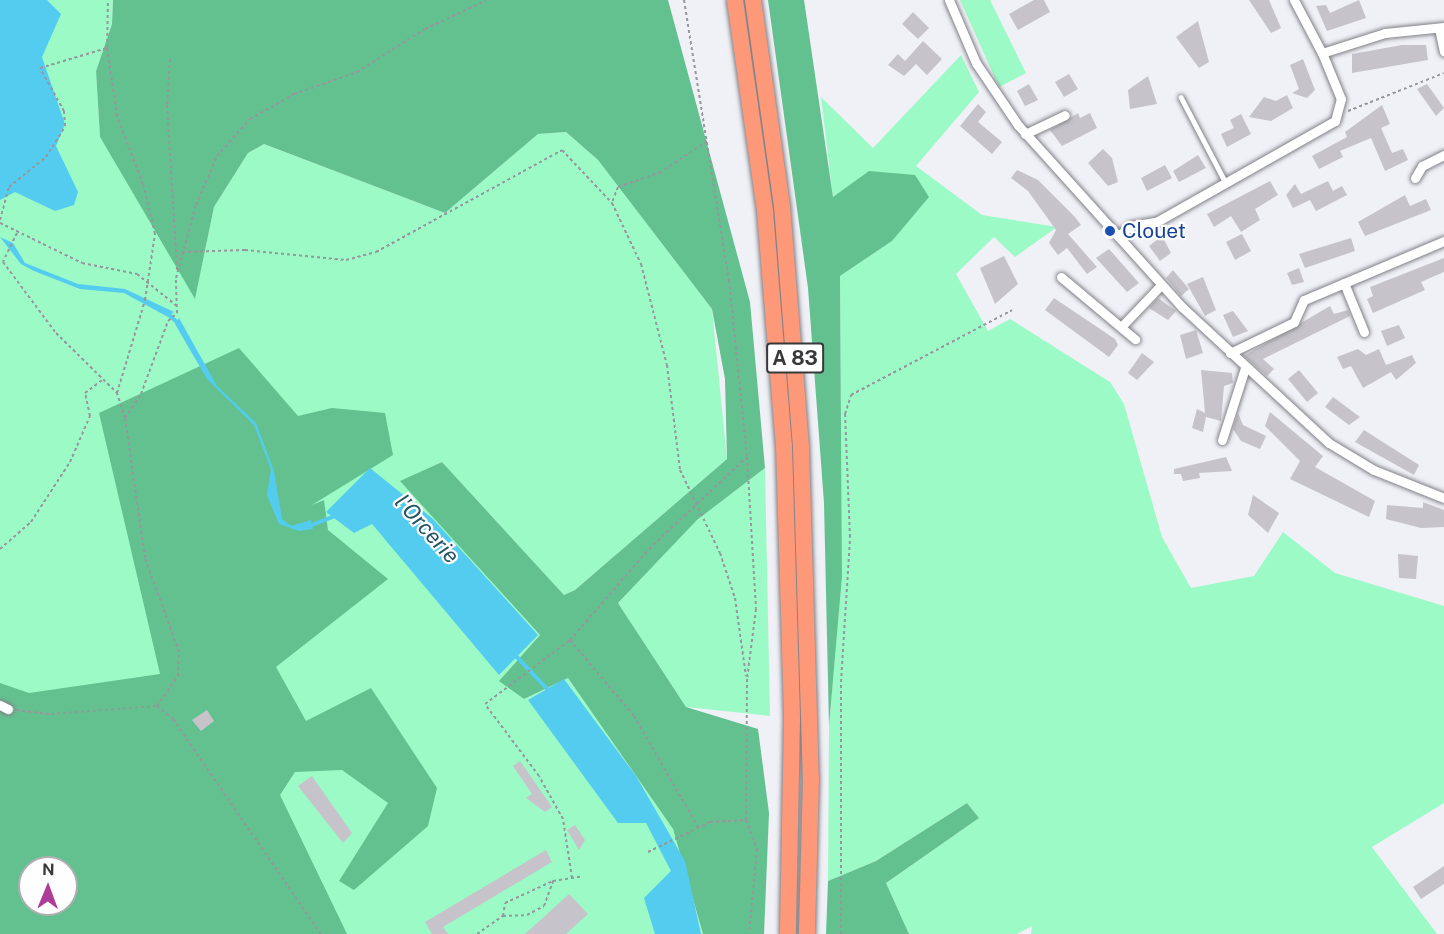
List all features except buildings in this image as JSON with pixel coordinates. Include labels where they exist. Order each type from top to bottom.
[{"type":"highway","name":"A 83","points":[[735,0],[765,211],[784,446],[792,720],[788,934]]},
{"type":"highway","name":"A 83","points":[[753,0],[782,206],[801,448],[810,778],[807,934]]},
{"type":"street","points":[[949,0],[976,63],[1024,134],[1161,285],[1245,368],[1329,442],[1374,470],[1444,498]]},
{"type":"street","points":[[1118,236],[1131,226],[1158,221],[1325,126],[1342,111],[1322,52],[1294,0]]},
{"type":"street","points":[[1322,52],[1385,33],[1442,27],[1444,51]]},
{"type":"street","points":[[1024,134],[1065,115]]},
{"type":"street","points":[[1415,178],[1422,166],[1444,155]]},
{"type":"street","points":[[1230,353],[1294,322],[1304,300],[1444,241]]},
{"type":"street","points":[[1061,278],[1135,339]]},
{"type":"street","points":[[1344,283],[1364,332]]},
{"type":"street","points":[[1121,327],[1161,285]]},
{"type":"street","points":[[1222,440],[1245,368]]},
{"type":"lane","points":[[1181,97],[1225,181]]},
{"type":"path","points":[[108,0],[107,48],[117,116],[154,225],[148,283],[117,393]]},
{"type":"path","points":[[176,278],[182,252],[217,156],[250,119],[294,94],[357,72],[425,29],[487,0]]},
{"type":"path","points":[[684,0],[729,280],[747,457],[756,609],[747,679],[746,820],[757,849],[749,934]]},
{"type":"path","points":[[107,48],[40,68],[64,111],[64,129],[46,157],[9,187],[0,221],[17,233],[82,263],[137,274],[177,306]]},
{"type":"path","points":[[125,418],[141,394],[177,306],[170,59]]},
{"type":"path","points":[[1342,111],[1444,74]]},
{"type":"path","points":[[612,203],[618,187],[661,172],[708,140]]},
{"type":"path","points":[[182,252],[245,250],[346,260],[375,252],[562,150],[612,203],[641,264],[667,365],[680,470],[735,598],[747,679]]},
{"type":"path","points":[[4,707],[51,714],[157,706],[176,685],[179,652],[145,558],[125,418],[117,393],[102,380],[27,297],[3,262],[7,249],[17,233]]},
{"type":"path","points":[[841,934],[841,682],[850,537],[845,414],[851,395],[1012,310]]},
{"type":"path","points":[[0,549],[31,522],[70,462],[90,416],[86,393],[102,380]]},
{"type":"path","points":[[572,878],[563,819],[517,747],[485,704],[570,640],[649,549],[747,457]]},
{"type":"path","points":[[570,640],[634,716],[698,827]]},
{"type":"path","points":[[157,706],[199,755],[321,934]]},
{"type":"path","points":[[648,852],[698,827],[746,820]]},
{"type":"path","points":[[503,916],[505,903],[553,881],[583,876]]},
{"type":"path","points":[[477,934],[503,916],[528,915],[544,906],[553,881]]},
{"type":"green space","points":[[0,0],[113,0],[112,24],[96,71],[100,137],[195,298],[214,207],[248,153],[264,144],[445,213],[538,134],[566,132],[598,160],[712,309],[727,459],[575,590],[564,595],[442,462],[401,481],[540,635],[500,681],[524,699],[568,678],[673,829],[703,934],[0,934]]},
{"type":"green space","points":[[113,0],[668,0],[750,302],[765,468],[697,520],[618,603],[686,707],[758,729],[769,813],[764,934],[703,934],[673,829],[568,678],[524,699],[499,681],[540,635],[400,481],[442,462],[564,595],[575,590],[727,459],[725,379],[712,309],[598,160],[566,132],[538,134],[445,213],[264,144],[248,153],[214,207],[195,299],[100,137],[96,71],[112,24]]},
{"type":"green space","points":[[768,0],[804,0],[833,197],[869,171],[915,175],[929,197],[892,241],[840,276],[842,577],[829,726],[824,503],[808,288]]},
{"type":"green space","points":[[960,0],[990,0],[1026,73],[999,87]]},
{"type":"green space","points":[[961,55],[979,92],[916,166],[982,215],[1057,227],[1015,257],[994,237],[956,274],[988,331],[1010,319],[1110,382],[1124,404],[1162,537],[1191,588],[1254,576],[1283,532],[1335,573],[1444,606],[1444,803],[1372,847],[1437,934],[1031,934],[1032,926],[1017,934],[909,934],[886,883],[979,818],[967,803],[876,861],[828,881],[829,726],[842,577],[840,276],[892,241],[833,198],[821,97],[873,148]]},
{"type":"green space","points":[[239,348],[298,416],[332,408],[385,413],[393,455],[312,505],[324,500],[328,530],[388,579],[276,667],[306,721],[371,688],[437,788],[428,826],[354,890],[339,881],[388,803],[342,770],[295,772],[280,795],[347,934],[0,934],[0,683],[29,693],[160,674],[99,413]]},
{"type":"green space","points":[[765,468],[770,716],[686,707],[618,603],[697,520]]},
{"type":"green space","points":[[967,803],[979,818],[886,883],[909,934],[826,934],[828,881],[876,861]]},
{"type":"water","points":[[0,0],[47,0],[61,14],[42,57],[65,124],[56,146],[78,192],[74,205],[55,211],[15,192],[0,200]]},
{"type":"water","points":[[0,237],[13,243],[25,263],[78,284],[125,289],[174,312],[168,317],[124,293],[80,289],[34,271],[21,264]]},
{"type":"water","points":[[179,318],[217,386],[256,423],[274,471],[282,519],[291,526],[311,520],[313,529],[299,531],[279,524],[267,495],[271,469],[254,425],[207,379],[175,324]]},
{"type":"water","points":[[370,468],[433,519],[538,635],[499,675],[372,524],[354,533],[326,512]]},
{"type":"water","points":[[564,679],[636,776],[685,861],[701,934],[655,934],[644,898],[671,871],[646,823],[618,823],[528,700]]},
{"type":"waterway","name":"l'Orcerie","points":[[167,313],[179,324]]},
{"type":"waterway","name":"l'Orcerie","points":[[309,526],[338,515]]},
{"type":"waterway","name":"l'Orcerie","points":[[513,653],[549,691]]},
{"type":"place","name":"Clouet","points":[[1110,231]]}]
